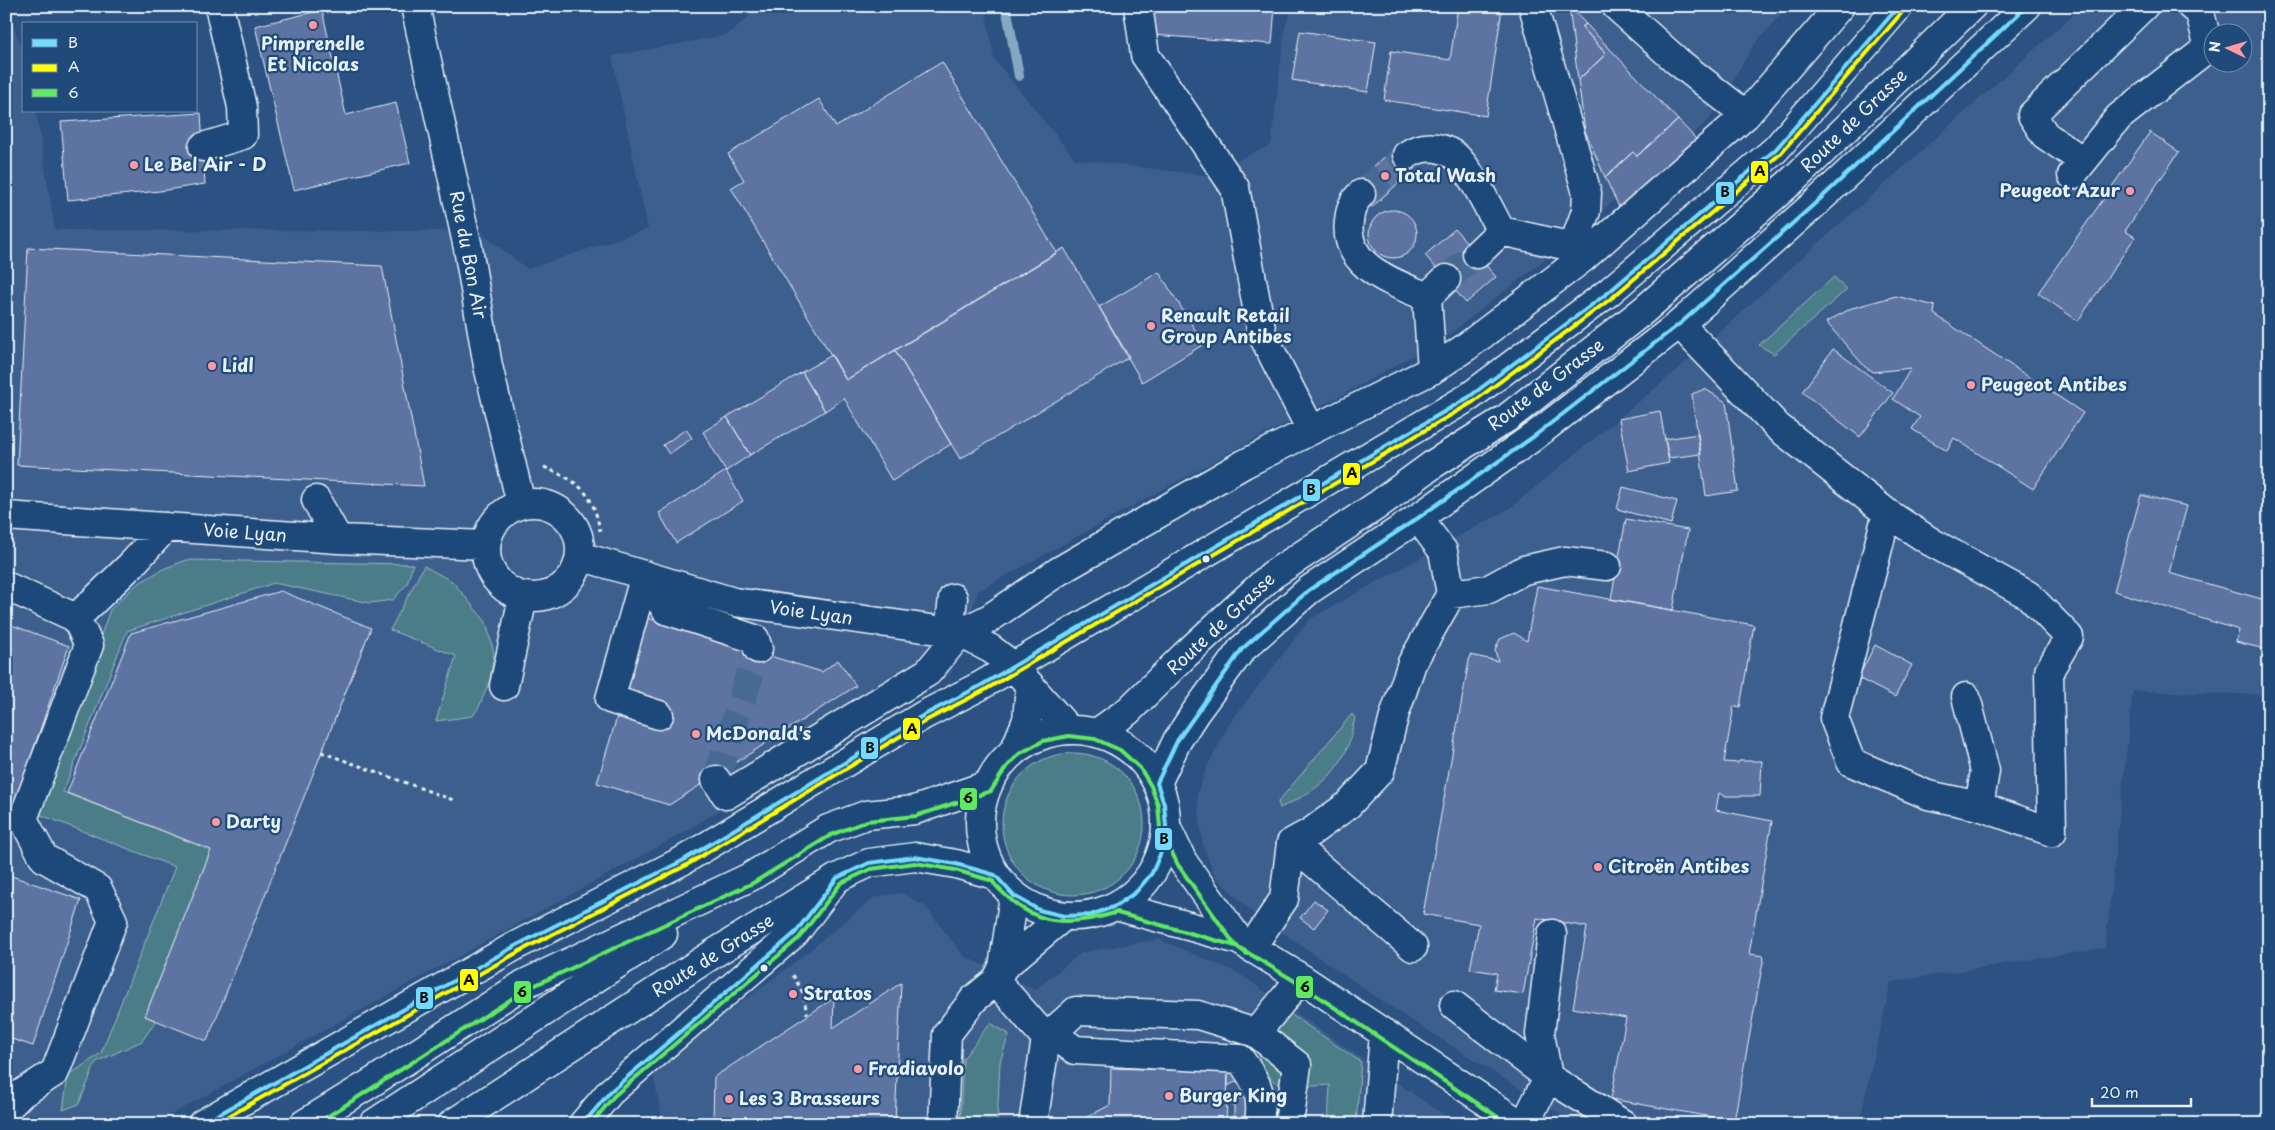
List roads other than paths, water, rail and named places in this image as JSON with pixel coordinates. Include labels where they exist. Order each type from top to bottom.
[{"type":"main road","points":[[203,147],[243,135],[242,106],[219,6]]},
{"type":"main road","name":"Rue du Bon Air","points":[[414,6],[464,230],[488,366],[521,504]]},
{"type":"main road","points":[[1138,6],[1145,55],[1235,188],[1262,334],[1311,430]]},
{"type":"main road","points":[[1533,6],[1587,193],[1586,211],[1578,252]]},
{"type":"main road","points":[[1616,6],[1677,61],[1746,114]]},
{"type":"main road","points":[[716,780],[726,795],[928,672],[955,632],[990,618],[1060,571],[1139,523],[1239,456],[1311,430],[1432,370],[1466,347],[1746,114],[1840,6]]},
{"type":"main road","points":[[202,1124],[517,946],[682,861],[924,715],[980,686],[1022,675],[1477,391],[1609,292],[1776,149],[1899,6]]},
{"type":"main road","name":"Route de Grasse","points":[[1097,733],[1128,711],[1185,655],[1272,575],[1376,506],[1435,463],[1507,418],[1644,310],[1794,179],[1972,6]]},
{"type":"main road","name":"Route de Grasse","points":[[1157,783],[1177,741],[1242,650],[1309,590],[1418,518],[1533,437],[1682,322],[1820,200],[2027,6]]},
{"type":"main road","points":[[2144,6],[2032,115],[2045,135],[2078,168],[2119,117],[2208,47],[2199,10],[2191,6]]},
{"type":"main road","points":[[1407,155],[1414,149],[1432,146],[1454,155],[1464,168],[1501,231],[1578,252]]},
{"type":"main road","points":[[1361,194],[1355,199],[1350,212],[1348,226],[1349,240],[1359,260],[1381,277],[1436,288],[1432,370]]},
{"type":"main road","points":[[1476,254],[1501,231]]},
{"type":"main road","points":[[1682,322],[1690,335],[1778,427],[1886,513],[1931,542],[2028,595],[2069,637],[2049,671],[2052,832],[1979,806],[1928,795],[1851,762],[1834,718],[1886,513]]},
{"type":"main road","points":[[316,500],[338,539]]},
{"type":"main road","points":[[521,504],[544,504],[564,514],[577,534],[580,556],[570,580],[548,596],[522,597],[502,587],[488,568],[485,545],[497,518],[521,504]]},
{"type":"main road","name":"Voie Lyan","points":[[6,516],[338,539],[485,545]]},
{"type":"main road","points":[[1291,843],[1311,832],[1348,805],[1380,771],[1395,713],[1412,663],[1451,594],[1443,552],[1418,518]]},
{"type":"main road","points":[[76,618],[166,528]]},
{"type":"main road","name":"Voie Lyan","points":[[580,556],[734,602],[955,632],[991,649],[1022,675],[1069,730]]},
{"type":"main road","points":[[1451,594],[1490,589],[1524,570],[1565,561],[1607,566]]},
{"type":"main road","points":[[645,575],[666,610],[755,639],[758,649]]},
{"type":"main road","points":[[645,575],[610,699],[659,715]]},
{"type":"main road","points":[[6,586],[76,618],[89,645],[23,819],[44,858],[98,889],[113,921],[56,1072],[14,1102]]},
{"type":"main road","points":[[504,686],[522,597]]},
{"type":"main road","points":[[953,598],[955,632]]},
{"type":"main road","points":[[1015,749],[1027,720],[1022,675]]},
{"type":"main road","points":[[1966,697],[1985,771],[1979,806]]},
{"type":"main road","points":[[1069,730],[1097,733],[1123,745],[1145,764],[1157,783],[1164,804],[1166,826],[1162,850],[1152,873],[1136,892],[1116,906],[1091,915],[1064,916],[1039,910],[1014,896],[995,875],[983,847],[980,816],[988,785],[1000,765],[1015,749],[1041,736],[1069,730]]},
{"type":"main road","points":[[374,1124],[750,877],[828,829],[866,815],[915,810],[988,785]]},
{"type":"main road","points":[[1166,826],[1183,862],[1245,944]]},
{"type":"main road","points":[[1245,944],[1284,899],[1291,843]]},
{"type":"main road","points":[[1291,843],[1413,946]]},
{"type":"main road","name":"Route de Grasse","points":[[452,1124],[713,954],[837,878],[869,863],[916,857],[956,864],[995,875]]},
{"type":"main road","points":[[304,1124],[524,984],[750,877]]},
{"type":"main road","points":[[583,1124],[610,1092],[795,933],[837,878]]},
{"type":"main road","points":[[1014,896],[999,974],[1048,1035],[1075,1050],[1240,1059],[1255,1079],[1262,1105],[1259,1124]]},
{"type":"main road","points":[[1116,906],[1245,944],[1384,1032],[1520,1124]]},
{"type":"main road","points":[[943,1124],[947,1034],[974,999],[1064,916]]},
{"type":"main road","points":[[1525,1124],[1548,1077],[1540,1034],[1552,934]]},
{"type":"main road","points":[[1256,1033],[1301,978]]},
{"type":"main road","points":[[1454,1005],[1548,1077],[1624,1124]]},
{"type":"main road","points":[[1033,1124],[1048,1035],[1076,1011],[1198,1015],[1256,1033],[1297,1065],[1289,1124]]},
{"type":"main road","points":[[1377,1124],[1384,1032]]},
{"type":"main road","points":[[1040,1075],[1044,1124]]},
{"type":"waterway","points":[[1006,6],[1019,76]]},
{"type":"tunnel","points":[[1361,194],[1407,155]]},
{"type":"tunnel","points":[[1446,279],[1477,254]]},
{"type":"tunnel","points":[[716,780],[758,649]]},
{"type":"place","name":"Pimprenelle Et Nicolas","points":[[313,25]]},
{"type":"place","name":"Le Bel Air - D","points":[[134,165]]},
{"type":"place","name":"Total Wash","points":[[1385,176]]},
{"type":"place","name":"Peugeot Azur","points":[[2130,191]]},
{"type":"place","name":"Renault Retail Group Antibes","points":[[1151,326]]},
{"type":"place","name":"Lidl","points":[[212,366]]},
{"type":"place","name":"Peugeot Antibes","points":[[1971,385]]},
{"type":"place","name":"McDonald's","points":[[696,734]]},
{"type":"place","name":"Darty","points":[[216,822]]},
{"type":"place","name":"Citroën Antibes","points":[[1598,867]]},
{"type":"place","name":"Stratos","points":[[793,994]]},
{"type":"place","name":"Fradiavolo","points":[[858,1069]]},
{"type":"place","name":"Burger King","points":[[1169,1096]]},
{"type":"place","name":"Les 3 Brasseurs","points":[[729,1099]]}]
